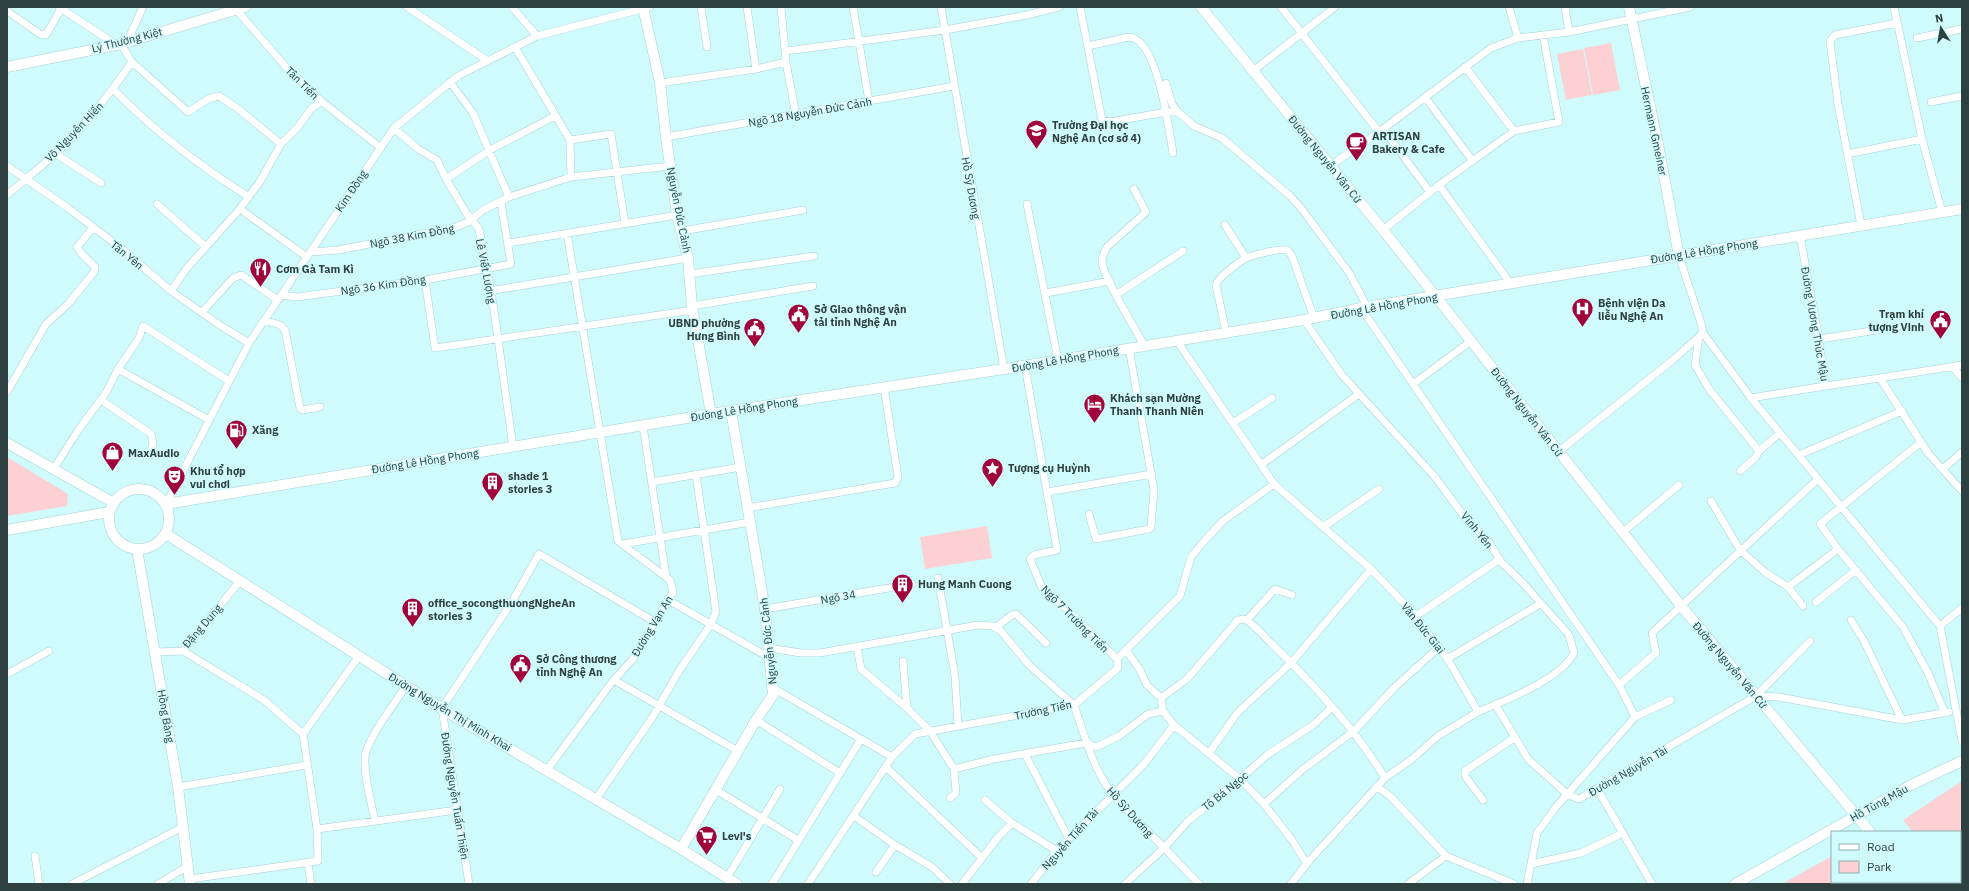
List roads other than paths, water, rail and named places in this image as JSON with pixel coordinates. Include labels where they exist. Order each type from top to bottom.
[{"type":"main road","name":"Nguyễn Đức Cảnh","points":[[645,7],[660,83],[677,215],[688,258],[692,308],[711,414]]},
{"type":"main road","name":"Đường Nguyễn Văn Cừ","points":[[1200,7],[1383,230],[1682,607],[1869,831]]},
{"type":"main road","name":"Hermann Gmeiner","points":[[1628,7],[1658,144],[1678,256]]},
{"type":"main road","name":"Lý Thường Kiệt","points":[[7,67],[121,43],[238,8]]},
{"type":"main road","name":"Đường Lê Hồng Phong","points":[[166,504],[711,414],[1025,366],[1962,209]]},
{"type":"main road","name":"Nguyễn Đức Cảnh","points":[[682,849],[756,720],[773,695],[765,609],[731,411]]},
{"type":"main road","points":[[7,443],[53,470],[111,508]]},
{"type":"main road","points":[[137,488],[148,489],[158,494],[166,504],[170,516],[166,534],[158,543],[148,548],[137,549],[125,546],[116,538],[110,527],[111,508],[117,498],[126,491],[137,488]]},
{"type":"main road","points":[[7,530],[111,508]]},
{"type":"main road","name":"Đường Nguyễn Thị Minh Khai","points":[[166,534],[239,582],[406,686],[682,849],[737,884]]},
{"type":"main road","name":"Hồng Bàng","points":[[137,549],[178,787],[190,881]]},
{"type":"main road","name":"Hồ Tùng Mậu","points":[[1735,884],[1913,784],[1962,761]]},
{"type":"street","points":[[121,43],[143,7]]},
{"type":"street","points":[[408,7],[488,61]]},
{"type":"street","points":[[512,7],[537,36]]},
{"type":"street","name":"Kim Đồng","points":[[166,504],[249,343],[394,128],[458,76],[537,36],[645,7]]},
{"type":"street","points":[[701,7],[707,47]]},
{"type":"street","points":[[747,7],[756,69]]},
{"type":"street","points":[[781,7],[786,62],[796,115]]},
{"type":"street","points":[[853,7],[869,101]]},
{"type":"street","name":"Hồ Sỹ Dương","points":[[941,7],[1004,369]]},
{"type":"street","points":[[786,51],[945,30],[1027,15],[1059,7]]},
{"type":"street","points":[[1080,7],[1102,120],[1110,122],[1166,112],[1178,112]]},
{"type":"street","points":[[1281,7],[1300,33],[1430,192]]},
{"type":"street","points":[[1253,71],[1334,7]]},
{"type":"street","points":[[1509,7],[1518,38]]},
{"type":"street","points":[[1565,7],[1569,32]]},
{"type":"street","points":[[1330,166],[1381,131],[1491,48],[1518,38],[1569,32],[1690,7]]},
{"type":"street","points":[[1894,7],[1922,139],[1942,212]]},
{"type":"street","points":[[7,11],[40,34],[46,35],[61,8],[121,43],[132,62],[188,112],[208,99],[219,96],[241,111],[281,144]]},
{"type":"street","name":"Tân Tiến","points":[[238,8],[285,66],[321,101],[381,148]]},
{"type":"street","points":[[1861,226],[1838,104],[1830,38],[1834,35],[1897,23]]},
{"type":"street","points":[[1916,38],[1962,29]]},
{"type":"street","points":[[1383,230],[1472,160],[1514,131],[1559,122],[1543,35]]},
{"type":"street","points":[[1088,46],[1129,38],[1137,40],[1158,73],[1173,153]]},
{"type":"street","points":[[515,47],[570,140],[571,177]]},
{"type":"street","name":"Võ Nguyên Hiến","points":[[7,195],[56,154],[113,89],[132,62]]},
{"type":"street","points":[[660,83],[756,69],[786,62]]},
{"type":"street","points":[[1465,67],[1514,131]]},
{"type":"street","points":[[450,82],[473,113],[509,197]]},
{"type":"street","points":[[1166,83],[1172,104],[1178,112],[1194,126],[1222,138],[1290,196],[1301,208],[1350,274],[1364,308],[1413,384],[1619,685],[1635,717]]},
{"type":"street","name":"Ngõ 18 Nguyễn Đức Cảnh","points":[[666,137],[954,86]]},
{"type":"street","points":[[113,89],[161,136],[248,197]]},
{"type":"street","points":[[1931,102],[1962,96]]},
{"type":"street","points":[[1425,97],[1472,160]]},
{"type":"street","points":[[171,291],[206,247],[240,209],[259,183],[281,144],[298,127],[311,109],[321,101]]},
{"type":"street","points":[[446,179],[490,150],[555,116]]},
{"type":"street","name":"Lê Viết Lượng","points":[[394,128],[418,149],[437,160],[446,179],[467,214],[479,229],[498,340],[513,447]]},
{"type":"street","points":[[570,140],[611,134],[625,223]]},
{"type":"street","points":[[1847,154],[1922,139]]},
{"type":"street","points":[[56,154],[101,183]]},
{"type":"street","name":"Tân Yên","points":[[7,166],[68,208],[122,249],[171,291],[249,343]]},
{"type":"street","name":"Ngõ 38 Kim Đồng","points":[[309,254],[338,250],[453,228],[472,219],[483,210],[501,203],[509,197],[571,177],[670,166]]},
{"type":"street","points":[[1439,185],[1511,284]]},
{"type":"street","points":[[1134,190],[1146,212],[1105,250],[1102,262],[1110,281],[1144,346]]},
{"type":"street","points":[[501,203],[508,243],[677,215]]},
{"type":"street","points":[[157,204],[206,247]]},
{"type":"street","points":[[1027,204],[1046,293],[1058,360]]},
{"type":"street","points":[[240,209],[309,254]]},
{"type":"street","points":[[682,231],[803,210]]},
{"type":"street","points":[[1225,225],[1246,258],[1216,282],[1226,332]]},
{"type":"street","points":[[7,392],[46,324],[68,304],[94,272],[95,267],[84,257],[77,247],[93,228]]},
{"type":"street","points":[[567,233],[618,541],[666,576]]},
{"type":"street","name":"Đường Vương Thúc Mậu","points":[[1800,236],[1819,339],[1825,386],[1962,365]]},
{"type":"street","name":"Ngõ 36 Kim Đồng","points":[[279,297],[296,297],[424,280],[511,264],[508,243]]},
{"type":"street","name":"Vĩnh Yên","points":[[1246,258],[1278,250],[1289,252],[1309,319],[1342,375],[1435,477],[1466,519],[1489,542],[1500,559],[1569,635],[1574,653],[1570,661],[1534,686],[1478,712]]},
{"type":"street","points":[[1117,294],[1183,251]]},
{"type":"street","points":[[690,274],[814,256]]},
{"type":"street","points":[[1678,256],[1701,323],[1701,335],[1694,366],[1709,389],[1759,451]]},
{"type":"street","points":[[489,291],[688,258]]},
{"type":"street","points":[[202,312],[233,278],[238,275],[241,275],[279,297]]},
{"type":"street","points":[[424,280],[435,348],[582,327],[813,286]]},
{"type":"street","points":[[1046,293],[1110,281]]},
{"type":"street","points":[[264,320],[280,324],[285,330],[300,408],[302,410],[320,407]]},
{"type":"street","points":[[53,470],[101,400],[118,368],[139,338],[143,326],[229,381]]},
{"type":"street","points":[[1819,339],[1897,327]]},
{"type":"street","points":[[1701,335],[1751,398],[1940,626],[1955,711],[1962,741]]},
{"type":"street","points":[[1558,452],[1674,359],[1701,335]]},
{"type":"street","name":"Văn Đức Giai","points":[[1177,341],[1262,464],[1274,484],[1371,569],[1416,616],[1438,648],[1448,659],[1478,712]]},
{"type":"street","points":[[1413,384],[1471,341]]},
{"type":"street","points":[[1090,514],[1096,539],[1149,529],[1151,527],[1154,500],[1152,474],[1129,348]]},
{"type":"street","points":[[1025,366],[1047,492],[1152,474]]},
{"type":"street","points":[[1952,367],[1962,378]]},
{"type":"street","points":[[118,368],[209,420]]},
{"type":"street","points":[[1880,378],[1928,453],[1962,491]]},
{"type":"street","points":[[1751,398],[1825,386]]},
{"type":"street","points":[[748,508],[895,483],[898,478],[884,387]]},
{"type":"street","points":[[1262,464],[1359,394]]},
{"type":"street","points":[[1233,423],[1272,398]]},
{"type":"street","points":[[101,400],[151,434],[153,442],[150,455]]},
{"type":"street","points":[[1799,455],[1902,411]]},
{"type":"street","points":[[643,426],[662,537],[666,576]]},
{"type":"street","points":[[1740,471],[1759,451],[1780,433]]},
{"type":"street","points":[[1921,442],[1840,506],[1820,524],[1838,549],[1904,627],[1928,673],[1945,713]]},
{"type":"street","points":[[1943,469],[1962,452]]},
{"type":"street","points":[[652,482],[741,467]]},
{"type":"street","points":[[596,799],[624,760],[679,671],[711,624],[716,612],[696,475]]},
{"type":"street","points":[[1619,685],[1656,653],[1652,633],[1682,607],[1740,550],[1818,479]]},
{"type":"street","name":"Trường Tiến","points":[[808,884],[892,757],[915,734],[1074,705],[1118,668],[1117,660],[1180,596],[1191,557],[1206,539],[1223,521],[1274,484]]},
{"type":"street","points":[[1622,532],[1679,485]]},
{"type":"street","points":[[1323,527],[1379,489]]},
{"type":"street","name":"Ngõ 7 Trường Tiến","points":[[1047,492],[1057,550],[1034,555],[1030,559],[1042,588],[1071,614],[1117,660]]},
{"type":"street","points":[[1711,501],[1740,550],[1766,573],[1788,587],[1803,606]]},
{"type":"street","points":[[623,544],[750,522]]},
{"type":"street","points":[[1788,587],[1838,549]]},
{"type":"street","points":[[442,708],[513,600],[539,554],[655,622]]},
{"type":"street","points":[[1416,616],[1500,559]]},
{"type":"street","points":[[1209,753],[1238,712],[1291,663],[1371,569]]},
{"type":"street","points":[[1816,602],[1856,570]]},
{"type":"street","name":"Đường Vạn An","points":[[547,770],[614,680],[633,659],[673,592],[670,580],[666,576]]},
{"type":"street","points":[[938,578],[955,676],[958,726]]},
{"type":"street","name":"Đặng Dung","points":[[155,652],[183,650],[239,582]]},
{"type":"street","name":"Ngõ 34","points":[[765,609],[912,584]]},
{"type":"street","points":[[1247,620],[1274,590],[1277,589],[1292,595]]},
{"type":"street","points":[[668,600],[711,624],[769,653],[811,654],[978,625],[996,627],[1029,665],[1074,705]]},
{"type":"street","points":[[1448,659],[1540,604]]},
{"type":"street","points":[[1940,626],[1962,608]]},
{"type":"street","points":[[996,627],[1012,615],[1016,614],[1046,643]]},
{"type":"street","points":[[1161,698],[1187,679],[1238,620],[1247,620],[1291,663],[1354,731],[1385,778]]},
{"type":"street","points":[[1851,620],[1864,641],[1902,720]]},
{"type":"street","name":"Đường Nguyễn Tài","points":[[1567,794],[1579,799],[1598,790],[1756,696],[1810,641]]},
{"type":"street","points":[[857,647],[861,669],[907,708],[930,731],[954,770],[956,793],[950,798]]},
{"type":"street","points":[[1264,804],[1302,770],[1354,731],[1394,688],[1438,648]]},
{"type":"street","points":[[183,650],[264,700],[303,734],[317,829],[318,861],[190,881]]},
{"type":"street","points":[[1126,650],[1140,670],[1147,685],[1161,698],[1163,711],[1174,725],[1240,779],[1264,804],[1292,840],[1307,864]]},
{"type":"street","points":[[7,670],[7,674],[49,651]]},
{"type":"street","points":[[303,734],[359,656]]},
{"type":"street","points":[[903,661],[907,708]]},
{"type":"street","points":[[614,680],[738,751]]},
{"type":"street","points":[[375,821],[368,789],[365,756],[378,730],[406,686]]},
{"type":"street","points":[[773,688],[892,757]]},
{"type":"street","points":[[1756,696],[1779,697],[1902,720],[1955,711]]},
{"type":"street","points":[[1527,884],[1537,833],[1567,794],[1635,717],[1671,700]]},
{"type":"street","points":[[1495,704],[1514,738],[1528,759],[1567,794]]},
{"type":"street","name":"Hồ Sỹ Dương","points":[[1074,705],[1093,763],[1112,794],[1199,884]]},
{"type":"street","name":"Tô Bá Ngọc","points":[[1125,884],[1164,848],[1188,821],[1267,755],[1313,725],[1332,707]]},
{"type":"street","name":"Đường Nguyễn Tuấn Thiện","points":[[442,708],[469,884]]},
{"type":"street","points":[[954,770],[1025,754],[1086,743],[1096,747],[1118,736],[1148,714],[1163,711]]},
{"type":"street","points":[[1291,884],[1307,864],[1385,778],[1412,759],[1438,736],[1478,712]]},
{"type":"street","points":[[756,720],[840,773]]},
{"type":"street","name":"Nguyễn Tiến Tài","points":[[1031,884],[1057,851],[1112,794],[1144,764],[1174,725]]},
{"type":"street","points":[[1483,800],[1465,776],[1465,771],[1514,738]]},
{"type":"street","points":[[772,884],[861,739]]},
{"type":"street","points":[[1025,754],[1069,839]]},
{"type":"street","points":[[178,787],[307,765]]},
{"type":"street","points":[[886,767],[982,858]]},
{"type":"street","points":[[1377,786],[1391,797],[1446,856],[1514,884]]},
{"type":"street","points":[[716,790],[798,840]]},
{"type":"street","points":[[727,878],[780,790]]},
{"type":"street","points":[[1598,790],[1652,884]]},
{"type":"street","points":[[985,800],[1012,824],[1057,851]]},
{"type":"street","points":[[317,829],[457,810]]},
{"type":"street","points":[[854,816],[895,845],[932,867],[950,884]]},
{"type":"street","points":[[962,884],[1000,836],[1012,824]]},
{"type":"street","points":[[72,884],[183,826]]},
{"type":"street","points":[[1531,864],[1581,853],[1623,833]]},
{"type":"street","points":[[876,872],[895,845]]},
{"type":"street","points":[[35,856],[39,884]]},
{"type":"street","points":[[1408,884],[1446,856]]},
{"type":"street","points":[[308,863],[311,884]]},
{"type":"street","points":[[158,884],[188,866]]},
{"type":"place","name":"Trường Đại học Nghệ An (cơ sở 4)","points":[[1037,150]]},
{"type":"place","name":"ARTISAN Bakery & Cafe","points":[[1357,162]]},
{"type":"place","name":"Cơm Gà Tam Kì","points":[[261,288]]},
{"type":"place","name":"Bệnh viện Da liễu Nghệ An","points":[[1582,328]]},
{"type":"place","name":"Sở Giao thông vận tải tỉnh Nghệ An","points":[[798,334]]},
{"type":"place","name":"Trạm khí tượng Vinh","points":[[1940,340]]},
{"type":"place","name":"UBND phường Hưng Bình","points":[[755,348]]},
{"type":"place","name":"Khách sạn Mường Thanh Thanh Niên","points":[[1095,424]]},
{"type":"place","name":"Xăng","points":[[237,450]]},
{"type":"place","name":"MaxAudio","points":[[113,472]]},
{"type":"place","name":"Tượng cụ Huỳnh","points":[[993,488]]},
{"type":"place","name":"Khu tổ hợp vui chơi","points":[[174,496]]},
{"type":"place","name":"shade 1 stories 3","points":[[493,502]]},
{"type":"place","name":"Hung Manh Cuong","points":[[903,604]]},
{"type":"place","name":"office_socongthuongNgheAn stories 3","points":[[412,628]]},
{"type":"place","name":"Sở Công thương tỉnh Nghệ An","points":[[520,684]]},
{"type":"place","name":"Levi's","points":[[706,856]]}]
